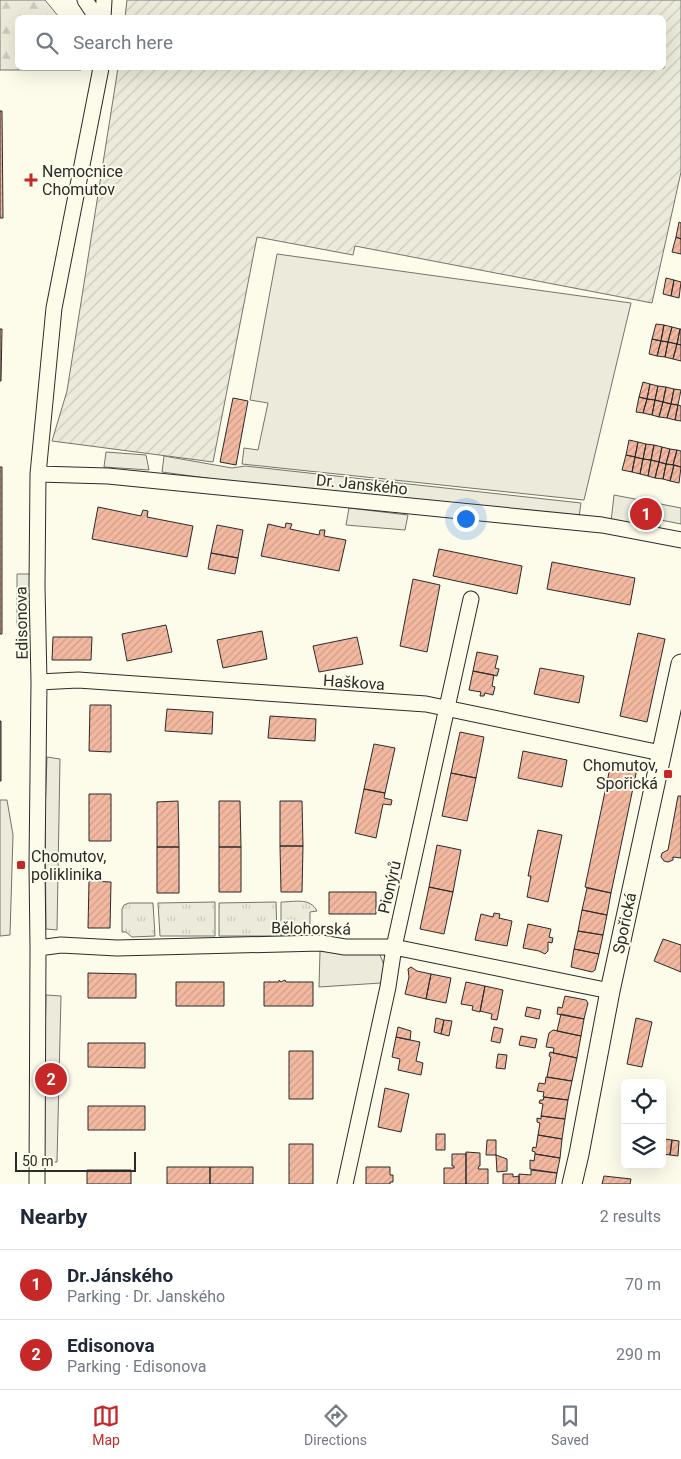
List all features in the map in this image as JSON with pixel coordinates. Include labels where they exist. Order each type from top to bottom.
[{"type":"street","points":[[85,0],[95,15]]},
{"type":"street","points":[[103,15],[104,0]]},
{"type":"street","name":"Edisonova","points":[[37,1184],[38,474],[54,308],[101,70]]},
{"type":"street","name":"Dr. Janského","points":[[38,474],[108,476],[602,526],[681,540]]},
{"type":"street","name":"Pionýrů","points":[[345,1184],[388,987],[394,947],[471,599]]},
{"type":"street","name":"Spořická","points":[[572,1184],[610,991],[681,664]]},
{"type":"street","name":"Haškova","points":[[39,682],[78,680],[426,704],[661,753]]},
{"type":"street","name":"Bělohorská","points":[[38,948],[61,946],[117,948],[321,944],[345,947],[394,947],[610,991]]},
{"type":"green space","points":[[0,0],[45,0],[57,15],[15,15],[15,70],[0,70]]},
{"type":"green space","points":[[127,0],[681,0],[681,172],[652,303],[355,246],[353,255],[257,237],[213,462],[52,441],[67,391],[118,70],[666,70],[666,15],[125,15]]},
{"type":"green space","points":[[277,254],[631,303],[584,500],[242,464],[244,448],[258,450],[268,403],[250,400]]},
{"type":"green space","points":[[301,901],[314,907],[317,911],[310,912],[309,935],[281,936],[281,902]]},
{"type":"green space","points":[[215,902],[215,936],[160,936],[158,903]]},
{"type":"green space","points":[[276,902],[277,936],[219,936],[219,903]]},
{"type":"green space","points":[[129,903],[153,903],[155,936],[132,937],[126,932],[122,932],[122,909],[124,905]]},
{"type":"shaded area","points":[[106,452],[146,455],[149,470],[104,467]]},
{"type":"shaded area","points":[[164,456],[232,468],[245,466],[581,503],[579,517],[251,484],[162,472]]},
{"type":"shaded area","points":[[614,495],[681,508],[681,524],[661,520],[659,531],[611,522]]},
{"type":"shaded area","points":[[349,508],[408,515],[405,530],[346,525]]},
{"type":"shaded area","points":[[17,574],[32,574],[31,626],[17,626]]},
{"type":"shaded area","points":[[47,757],[60,759],[57,930],[46,929],[45,813]]},
{"type":"shaded area","points":[[0,800],[7,800],[13,835],[10,935],[0,936]]},
{"type":"shaded area","points":[[320,951],[373,951],[380,955],[384,965],[381,983],[319,987]]},
{"type":"shaded area","points":[[46,995],[61,996],[57,1162],[42,1162]]},
{"type":"building","points":[[0,111],[2,111],[3,218],[0,218]]},
{"type":"building","points":[[679,222],[681,223],[681,239],[676,237]]},
{"type":"building","points":[[676,237],[681,239],[681,254],[672,252]]},
{"type":"building","points":[[666,278],[674,280],[671,296],[663,294]]},
{"type":"building","points":[[674,280],[681,282],[679,298],[671,296]]},
{"type":"building","points":[[656,324],[664,325],[661,341],[652,339]]},
{"type":"building","points":[[664,325],[672,327],[668,342],[661,341]]},
{"type":"building","points":[[672,327],[680,329],[677,344],[668,342]]},
{"type":"building","points":[[0,329],[2,329],[1,381],[0,381]]},
{"type":"building","points":[[681,329],[681,345],[677,344]]},
{"type":"building","points":[[652,339],[661,341],[657,356],[649,354]]},
{"type":"building","points":[[661,341],[668,342],[665,357],[657,356]]},
{"type":"building","points":[[668,342],[677,344],[673,359],[665,357]]},
{"type":"building","points":[[677,344],[681,345],[681,361],[673,359]]},
{"type":"building","points":[[643,382],[650,384],[647,399],[639,397]]},
{"type":"building","points":[[650,384],[658,386],[655,400],[647,399]]},
{"type":"building","points":[[658,386],[666,387],[663,402],[655,400]]},
{"type":"building","points":[[666,387],[674,389],[671,404],[663,402]]},
{"type":"building","points":[[674,389],[681,390],[678,405],[671,404]]},
{"type":"building","points":[[639,397],[647,399],[643,413],[636,412]]},
{"type":"building","points":[[233,398],[248,401],[236,465],[220,462]]},
{"type":"building","points":[[647,399],[655,400],[652,415],[643,413]]},
{"type":"building","points":[[655,400],[663,402],[659,417],[652,415]]},
{"type":"building","points":[[663,402],[671,404],[667,418],[659,417]]},
{"type":"building","points":[[671,404],[678,405],[675,420],[667,418]]},
{"type":"building","points":[[678,405],[681,406],[681,421],[675,420]]},
{"type":"building","points":[[629,440],[638,442],[635,457],[626,455]]},
{"type":"building","points":[[638,442],[646,444],[643,459],[635,457]]},
{"type":"building","points":[[646,444],[654,445],[651,460],[643,459]]},
{"type":"building","points":[[654,445],[662,447],[659,462],[651,460]]},
{"type":"building","points":[[662,447],[670,449],[666,464],[659,462]]},
{"type":"building","points":[[670,449],[677,450],[673,465],[666,464]]},
{"type":"building","points":[[677,450],[681,451],[681,467],[673,465]]},
{"type":"building","points":[[626,455],[635,457],[632,472],[622,470]]},
{"type":"building","points":[[635,457],[643,459],[640,474],[632,472]]},
{"type":"building","points":[[643,459],[651,460],[648,476],[640,474]]},
{"type":"building","points":[[651,460],[659,462],[655,478],[648,476]]},
{"type":"building","points":[[659,462],[666,464],[663,479],[655,478]]},
{"type":"building","points":[[666,464],[674,465],[670,481],[663,479]]},
{"type":"building","points":[[674,465],[681,467],[679,483],[670,481]]},
{"type":"building","points":[[0,467],[2,467],[2,634],[0,634]]},
{"type":"building","points":[[98,507],[141,516],[143,510],[148,511],[147,517],[193,526],[187,557],[92,539]]},
{"type":"building","points":[[286,523],[292,524],[290,529],[319,535],[320,530],[325,530],[324,536],[346,540],[339,571],[261,556],[268,524],[285,528]]},
{"type":"building","points":[[217,525],[243,530],[238,558],[211,553]]},
{"type":"building","points":[[439,549],[522,566],[517,594],[433,576]]},
{"type":"building","points":[[211,553],[238,558],[235,574],[208,569]]},
{"type":"building","points":[[552,562],[635,578],[630,605],[547,589]]},
{"type":"building","points":[[413,579],[440,585],[427,652],[400,646]]},
{"type":"building","points":[[166,625],[172,652],[127,661],[122,634]]},
{"type":"building","points":[[262,631],[267,659],[223,668],[217,640]]},
{"type":"building","points":[[638,633],[665,639],[647,722],[620,716]]},
{"type":"building","points":[[53,637],[92,637],[91,660],[52,660]]},
{"type":"building","points":[[357,637],[363,664],[319,672],[313,646]]},
{"type":"building","points":[[477,652],[498,656],[495,668],[499,669],[497,676],[473,671]]},
{"type":"building","points":[[540,668],[584,676],[579,703],[534,694]]},
{"type":"building","points":[[473,671],[494,675],[492,686],[495,687],[493,695],[485,693],[484,696],[480,696],[481,692],[469,690]]},
{"type":"building","points":[[90,705],[111,705],[111,752],[89,751]]},
{"type":"building","points":[[167,709],[213,712],[212,734],[165,731]]},
{"type":"building","points":[[270,716],[316,719],[315,741],[268,738]]},
{"type":"building","points":[[1,721],[1,781],[0,781]]},
{"type":"building","points":[[460,732],[484,737],[476,778],[451,773]]},
{"type":"building","points":[[374,744],[395,748],[385,793],[364,789]]},
{"type":"building","points":[[523,751],[567,760],[562,787],[518,778]]},
{"type":"building","points":[[611,763],[637,769],[611,893],[585,887]]},
{"type":"building","points":[[451,773],[476,778],[467,821],[442,816]]},
{"type":"building","points":[[364,789],[385,793],[384,798],[392,800],[391,805],[383,804],[376,838],[355,833]]},
{"type":"building","points":[[89,794],[111,794],[111,841],[89,841]]},
{"type":"building","points":[[678,796],[681,796],[681,858],[673,857],[673,860],[668,862],[664,861],[661,857],[662,853],[668,850]]},
{"type":"building","points":[[178,801],[179,847],[157,847],[157,802]]},
{"type":"building","points":[[219,801],[240,801],[241,847],[219,847]]},
{"type":"building","points":[[280,801],[302,801],[303,846],[280,846]]},
{"type":"building","points":[[538,830],[562,835],[548,902],[527,897],[531,876],[528,876]]},
{"type":"building","points":[[437,845],[461,850],[453,892],[429,887]]},
{"type":"building","points":[[280,846],[303,846],[302,892],[281,892]]},
{"type":"building","points":[[157,847],[179,847],[179,893],[157,893]]},
{"type":"building","points":[[219,847],[241,847],[241,892],[219,892]]},
{"type":"building","points":[[89,881],[111,882],[110,928],[88,928]]},
{"type":"building","points":[[429,887],[453,892],[444,934],[420,929]]},
{"type":"building","points":[[587,888],[611,893],[607,915],[582,910]]},
{"type":"building","points":[[329,892],[376,892],[376,914],[329,914]]},
{"type":"building","points":[[582,910],[607,915],[603,935],[578,931]]},
{"type":"building","points":[[494,913],[500,914],[499,918],[512,921],[507,946],[475,940],[481,914],[493,917]]},
{"type":"building","points":[[528,924],[551,929],[549,937],[553,938],[552,943],[548,942],[548,951],[545,954],[523,948]]},
{"type":"building","points":[[578,931],[603,935],[599,954],[574,949]]},
{"type":"building","points":[[663,939],[681,945],[681,972],[654,961]]},
{"type":"building","points":[[574,949],[599,954],[595,970],[592,972],[571,967]]},
{"type":"building","points":[[411,967],[417,971],[431,974],[426,999],[405,994],[409,977],[408,969]]},
{"type":"building","points":[[88,973],[136,974],[136,998],[88,998]]},
{"type":"building","points":[[431,974],[451,978],[446,1003],[426,999]]},
{"type":"building","points":[[279,980],[281,982],[285,980],[286,982],[313,982],[313,1006],[264,1006],[264,982],[279,982]]},
{"type":"building","points":[[176,982],[224,982],[224,1006],[176,1006]]},
{"type":"building","points":[[466,982],[485,986],[480,1012],[472,1010],[473,1006],[461,1004]]},
{"type":"building","points":[[485,986],[503,990],[497,1020],[491,1019],[492,1014],[480,1011]]},
{"type":"building","points":[[565,996],[586,1000],[588,1003],[584,1019],[557,1014],[558,1007],[562,1008]]},
{"type":"building","points":[[527,1007],[541,1010],[539,1019],[525,1016]]},
{"type":"building","points":[[561,1014],[584,1019],[581,1036],[557,1031]]},
{"type":"building","points":[[436,1018],[444,1020],[441,1034],[434,1032]]},
{"type":"building","points":[[636,1018],[652,1022],[642,1067],[627,1064]]},
{"type":"building","points":[[444,1020],[452,1021],[449,1036],[441,1034]]},
{"type":"building","points":[[398,1027],[411,1031],[410,1040],[396,1037]]},
{"type":"building","points":[[494,1027],[503,1029],[500,1043],[491,1041]]},
{"type":"building","points":[[553,1030],[581,1036],[577,1058],[553,1053],[554,1048],[546,1047],[549,1033]]},
{"type":"building","points":[[521,1036],[537,1039],[535,1048],[519,1045]]},
{"type":"building","points":[[396,1037],[420,1042],[416,1061],[423,1063],[421,1075],[398,1070],[400,1059],[392,1057]]},
{"type":"building","points":[[88,1043],[145,1043],[145,1068],[88,1067]]},
{"type":"building","points":[[289,1051],[313,1051],[313,1099],[289,1099]]},
{"type":"building","points":[[550,1052],[577,1058],[572,1081],[547,1077],[551,1057],[549,1056]]},
{"type":"building","points":[[498,1054],[507,1055],[505,1069],[496,1068]]},
{"type":"building","points":[[546,1077],[572,1081],[568,1100],[543,1097],[544,1092],[537,1091],[539,1083],[545,1084]]},
{"type":"building","points":[[385,1088],[409,1094],[401,1132],[378,1127]]},
{"type":"building","points":[[544,1097],[568,1100],[565,1119],[541,1116],[543,1104],[539,1103]]},
{"type":"building","points":[[88,1106],[145,1106],[145,1130],[88,1130]]},
{"type":"building","points":[[541,1116],[565,1119],[562,1139],[538,1135],[540,1123],[537,1122],[537,1118],[541,1119]]},
{"type":"building","points":[[436,1134],[445,1134],[445,1150],[436,1150]]},
{"type":"building","points":[[538,1135],[562,1139],[560,1158],[535,1154],[532,1151],[533,1147],[536,1148]]},
{"type":"building","points":[[666,1139],[672,1140],[670,1155],[666,1154]]},
{"type":"building","points":[[487,1140],[496,1140],[496,1155],[486,1155]]},
{"type":"building","points":[[672,1140],[679,1141],[678,1156],[670,1155]]},
{"type":"building","points":[[289,1144],[313,1144],[313,1184],[289,1184]]},
{"type":"building","points":[[466,1152],[480,1153],[480,1166],[478,1169],[488,1169],[488,1184],[466,1184]]},
{"type":"building","points":[[452,1154],[466,1154],[466,1184],[444,1184],[444,1168],[454,1168],[452,1166]]},
{"type":"building","points":[[535,1154],[560,1158],[557,1173],[530,1169],[530,1160],[534,1161]]},
{"type":"building","points":[[496,1155],[507,1159],[507,1171],[497,1172]]},
{"type":"building","points":[[167,1167],[210,1167],[210,1184],[167,1184]]},
{"type":"building","points":[[210,1167],[253,1167],[253,1184],[210,1184]]},
{"type":"building","points":[[366,1167],[390,1167],[390,1175],[393,1175],[393,1182],[390,1182],[390,1184],[366,1184]]},
{"type":"building","points":[[87,1170],[131,1170],[131,1184],[87,1184]]},
{"type":"building","points":[[531,1170],[557,1173],[555,1184],[519,1184],[519,1174],[531,1175]]},
{"type":"building","points":[[503,1174],[513,1174],[513,1177],[519,1176],[519,1184],[503,1184]]},
{"type":"building","points":[[604,1176],[631,1179],[630,1184],[602,1184]]},
{"type":"place","name":"Nemocnice Chomutov","points":[[31,180]]},
{"type":"place","name":"Dr.Jánského","points":[[646,514]]},
{"type":"place","name":"Chomutov, Spořická","points":[[668,774]]},
{"type":"place","name":"Chomutov, poliklinika","points":[[21,865]]},
{"type":"place","name":"Edisonova","points":[[51,1079]]}]
